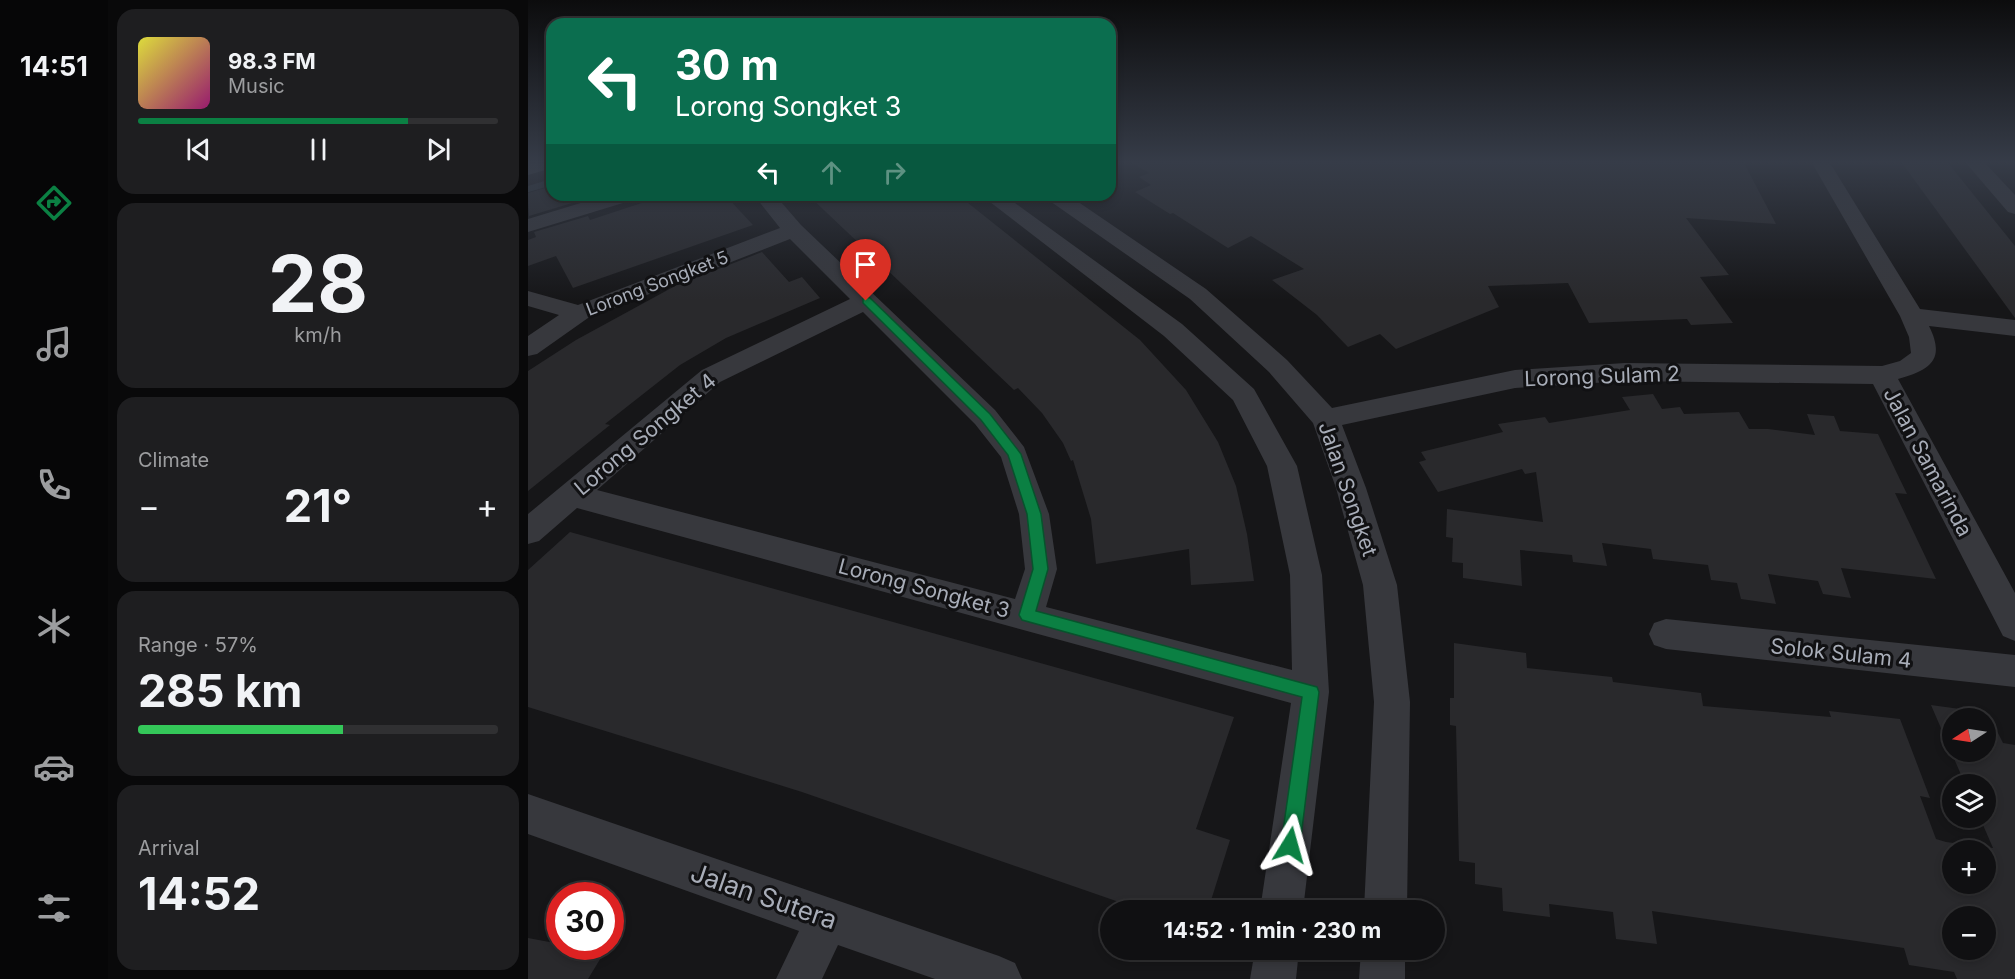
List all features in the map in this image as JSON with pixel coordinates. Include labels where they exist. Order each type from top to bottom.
[{"type":"street","points":[[528,226],[584,209]]},
{"type":"street","points":[[775,209],[793,230],[985,417],[1014,454],[1034,514],[1041,569],[1027,615]]},
{"type":"street","points":[[1009,209],[1173,330],[1244,395],[1282,466],[1306,575],[1311,692],[1283,900]]},
{"type":"street","name":"Jalan Songket","points":[[1074,209],[1198,294],[1278,366],[1326,418],[1351,488],[1380,585],[1392,702],[1384,900]]},
{"type":"street","name":"Jalan Samarinda","points":[[1849,209],[1922,337],[1924,357],[1909,367],[1882,375],[2015,626]]},
{"type":"street","name":"Lorong Songket 5","points":[[528,348],[579,313],[793,230]]},
{"type":"street","points":[[528,298],[579,313]]},
{"type":"street","name":"Lorong Songket 4","points":[[528,532],[711,376],[866,301]]},
{"type":"street","points":[[1912,316],[2015,328]]},
{"type":"street","name":"Lorong Sulam 2","points":[[1326,418],[1515,379],[1625,372],[1882,375]]},
{"type":"street","name":"Lorong Songket 3","points":[[572,495],[1311,692]]},
{"type":"street","name":"Solok Sulam 4","points":[[1666,634],[2015,671]]},
{"type":"street","name":"Jalan Sutera","points":[[532,823],[828,918],[999,979]]},
{"type":"street","points":[[799,979],[828,918]]},
{"type":"street","points":[[1273,979],[1276,960]]},
{"type":"street","points":[[1382,979],[1383,960]]},
{"type":"building","points":[[529,209],[553,209],[529,216]]},
{"type":"building","points":[[624,209],[738,209],[753,225],[573,288],[556,256],[528,266],[528,240],[536,237],[534,232],[588,216],[590,220]]},
{"type":"building","points":[[822,209],[975,209],[1140,340],[1186,390],[1218,442],[1236,486],[1247,534],[1254,581],[1191,585],[1189,549],[1096,564],[1091,519],[1073,460],[1071,461],[1063,443],[1042,413],[1018,388],[1014,390]]},
{"type":"building","points":[[1162,209],[1768,209],[1776,224],[1686,218],[1729,275],[1700,277],[1733,323],[1691,325],[1687,319],[1589,323],[1568,283],[1488,286],[1499,307],[1396,349],[1380,334],[1348,347],[1317,315],[1272,280],[1304,269],[1251,236],[1228,248],[1173,213],[1170,214]]},
{"type":"building","points":[[1935,209],[1985,209],[2015,246],[2015,318]]},
{"type":"building","points":[[762,252],[789,282],[802,277],[820,298],[726,338],[680,365],[605,424],[610,425],[528,491],[528,371],[576,340],[675,286]]},
{"type":"building","points":[[1653,394],[1662,409],[1680,407],[1684,414],[1739,412],[1749,429],[1815,435],[1807,414],[1834,416],[1840,431],[1878,434],[1907,494],[1895,493],[1936,579],[1841,568],[1851,598],[1823,594],[1818,581],[1768,574],[1776,604],[1741,599],[1737,583],[1711,580],[1708,565],[1653,559],[1651,549],[1602,543],[1607,566],[1573,562],[1572,555],[1520,550],[1522,586],[1463,578],[1463,563],[1452,562],[1453,538],[1446,537],[1447,509],[1543,522],[1536,472],[1525,474],[1522,469],[1438,492],[1419,462],[1426,460],[1421,452],[1503,432],[1498,424],[1545,417],[1549,423],[1630,410],[1622,397]]},
{"type":"building","points":[[570,532],[1234,717],[1196,829],[1230,840],[1211,900],[1113,900],[802,792],[528,707],[528,570]]},
{"type":"building","points":[[1454,643],[1526,653],[1527,668],[1612,677],[1613,682],[1701,693],[1703,706],[1831,717],[1829,711],[1900,719],[1930,798],[1920,796],[1936,839],[1942,841],[1942,894],[1996,894],[1996,840],[1990,840],[1984,828],[1996,828],[1996,774],[1961,774],[1956,762],[1996,762],[1996,729],[2003,743],[2015,745],[2015,979],[1957,979],[1954,972],[1909,965],[1904,948],[1652,911],[1657,944],[1616,939],[1613,912],[1549,904],[1550,917],[1503,911],[1502,888],[1475,884],[1475,863],[1459,861],[1456,726],[1450,725],[1450,698],[1454,698]]},
{"type":"building","points":[[1931,705],[1953,708],[1942,708],[1942,731]]},
{"type":"building","points":[[528,938],[546,941],[546,960],[600,960],[588,979],[528,979]]},
{"type":"route","points":[[866,301],[985,417],[1014,454],[1034,514],[1041,569],[1027,615],[1311,692],[1290,845]]}]
